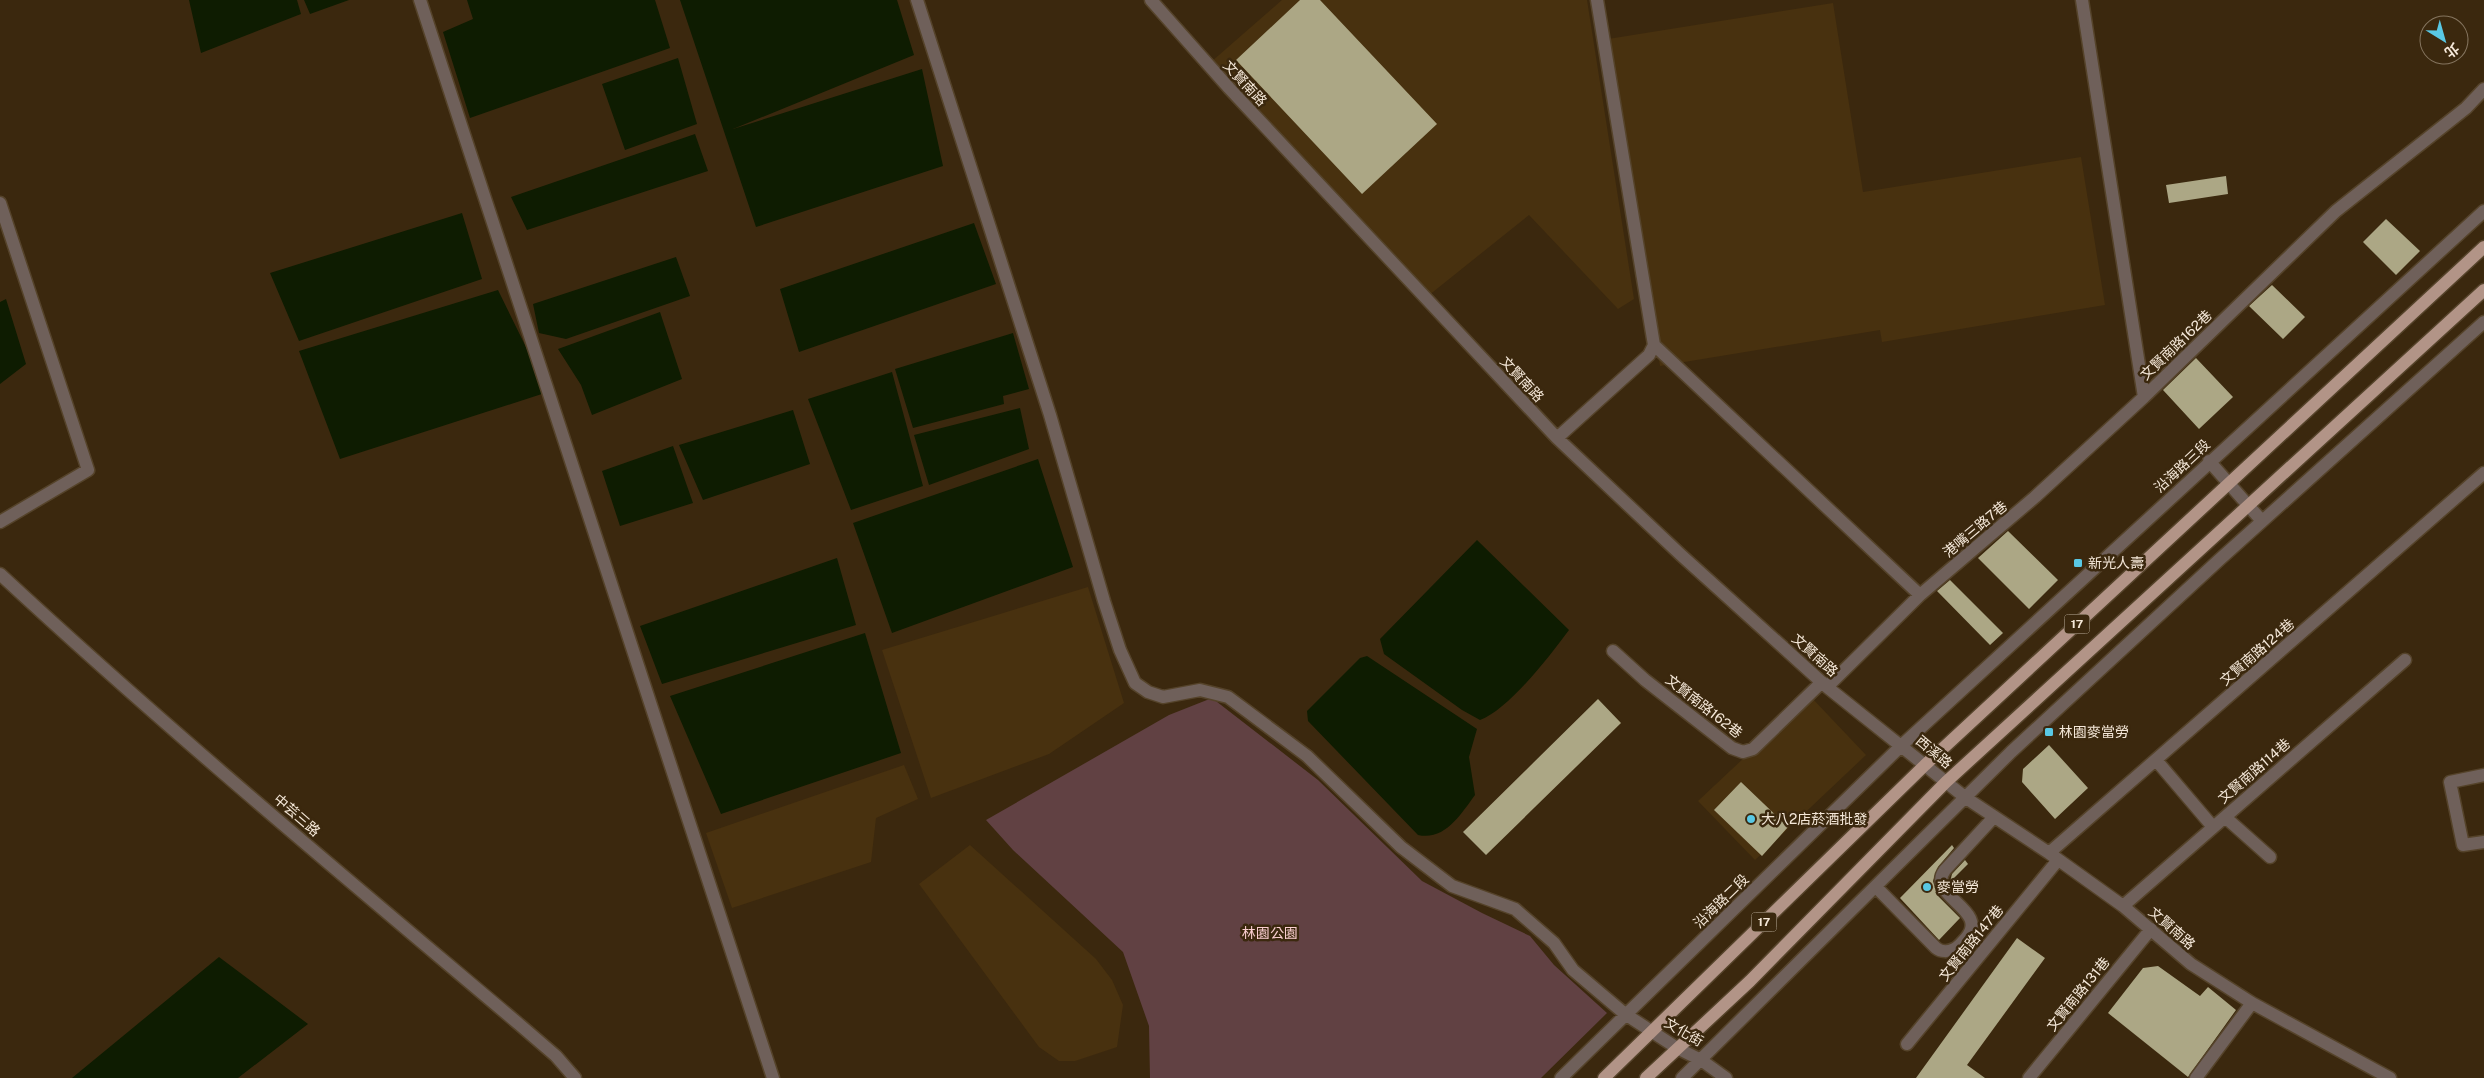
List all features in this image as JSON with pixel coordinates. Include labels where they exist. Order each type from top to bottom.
[{"type":"main road","name":"17","points":[[1604,1078],[1924,765],[2484,247]]},
{"type":"main road","name":"17","points":[[1646,1078],[1750,981],[1946,782],[2484,290]]},
{"type":"street","points":[[420,0],[774,1078]]},
{"type":"street","name":"文化街","points":[[917,0],[1050,415],[1104,601],[1120,650],[1135,683],[1148,692],[1163,697],[1200,690],[1228,697],[1307,756],[1401,847],[1452,886],[1515,909],[1554,943],[1573,970],[1625,1014],[1677,1048],[1701,1060],[1726,1078]]},
{"type":"street","name":"文賢南路","points":[[1151,0],[1236,95],[1557,438],[1681,555],[1825,684],[1902,746]]},
{"type":"street","points":[[1557,438],[1649,355],[1654,345],[1597,0]]},
{"type":"street","name":"文賢南路162巷","points":[[2082,0],[2144,396]]},
{"type":"street","name":"文賢南路162巷","points":[[2144,396],[2336,211],[2466,108],[2484,88]]},
{"type":"street","points":[[0,203],[88,470],[0,522]]},
{"type":"street","name":"沿海路三段","points":[[1902,746],[2209,461],[2484,211]]},
{"type":"street","points":[[1682,1078],[2011,752],[2262,521],[2484,322]]},
{"type":"street","points":[[1654,345],[1920,595]]},
{"type":"street","name":"港嘴三路7巷","points":[[1825,684],[1920,595],[2035,497],[2144,396]]},
{"type":"street","points":[[2209,461],[2262,521]]},
{"type":"street","name":"文賢南路124巷","points":[[2054,856],[2156,760],[2484,473]]},
{"type":"street","name":"中芸三路","points":[[0,574],[158,715],[549,1050],[575,1078]]},
{"type":"street","name":"文賢南路162巷","points":[[1613,651],[1710,732],[1732,748],[1744,752],[1753,749],[1825,684]]},
{"type":"street","name":"文賢南路114巷","points":[[2123,906],[2405,660]]},
{"type":"street","name":"沿海路二段","points":[[1561,1078],[1902,746]]},
{"type":"street","name":"西溪路","points":[[1902,746],[1946,782]]},
{"type":"street","points":[[2156,760],[2213,827]]},
{"type":"street","points":[[2484,775],[2450,782],[2463,845],[2484,842]]},
{"type":"street","name":"文賢南路","points":[[1946,782],[1966,798],[2054,856],[2123,906],[2191,964],[2252,1003],[2390,1078]]},
{"type":"street","points":[[1876,887],[1936,948],[1944,951],[1957,948],[1970,934],[1972,924],[1968,915],[1942,886],[1941,877],[1945,870],[1994,817]]},
{"type":"street","points":[[2225,817],[2270,856]]},
{"type":"street","name":"文賢南路147巷","points":[[1907,1044],[2054,856]]},
{"type":"street","name":"文賢南路131巷","points":[[2029,1078],[2151,929]]},
{"type":"street","points":[[2196,1078],[2252,1003]]},
{"type":"shaded area","points":[[189,0],[297,0],[301,14],[201,53]]},
{"type":"shaded area","points":[[304,0],[349,0],[310,14]]},
{"type":"shaded area","points":[[467,0],[655,0],[670,48],[470,118],[443,32],[473,19]]},
{"type":"shaded area","points":[[680,0],[897,0],[914,55],[733,129],[922,69],[943,166],[756,227]]},
{"type":"shaded area","points":[[1282,0],[1587,0],[1634,299],[1618,309],[1529,215],[1423,300],[1211,62]]},
{"type":"shaded area","points":[[1833,3],[1863,192],[2081,157],[2105,305],[1882,342],[1880,330],[1660,366],[1608,39]]},
{"type":"shaded area","points":[[678,58],[697,124],[625,150],[602,84]]},
{"type":"shaded area","points":[[695,134],[708,171],[527,230],[511,197]]},
{"type":"shaded area","points":[[462,213],[482,279],[299,341],[270,273]]},
{"type":"shaded area","points":[[974,223],[996,284],[799,352],[780,289]]},
{"type":"shaded area","points":[[676,257],[690,296],[566,339],[539,333],[533,304]]},
{"type":"shaded area","points":[[498,290],[548,392],[340,459],[299,351]]},
{"type":"shaded area","points":[[6,299],[26,364],[0,384],[0,302]]},
{"type":"shaded area","points":[[660,312],[682,379],[592,415],[581,385],[558,349]]},
{"type":"shaded area","points":[[1013,333],[1029,389],[1003,396],[1004,404],[913,428],[895,369]]},
{"type":"shaded area","points":[[892,372],[923,486],[851,510],[808,399]]},
{"type":"shaded area","points":[[1020,408],[1029,449],[929,485],[914,435]]},
{"type":"shaded area","points":[[793,410],[810,464],[703,500],[679,445]]},
{"type":"shaded area","points":[[673,446],[693,503],[620,526],[602,471]]},
{"type":"shaded area","points":[[1038,459],[1073,567],[892,633],[853,523]]},
{"type":"shaded area","points":[[1477,540],[1569,630],[1528,681],[1503,705],[1480,720],[1462,710],[1384,654],[1380,639]]},
{"type":"shaded area","points":[[837,558],[856,625],[662,684],[640,626]]},
{"type":"shaded area","points":[[1088,587],[1124,703],[1049,754],[931,798],[882,650]]},
{"type":"shaded area","points":[[865,633],[901,753],[721,814],[670,696]]},
{"type":"shaded area","points":[[1367,656],[1477,729],[1469,757],[1475,795],[1458,818],[1436,834],[1428,836],[1418,835],[1308,721],[1307,711],[1360,658]]},
{"type":"shaded area","points":[[1810,696],[1866,755],[1755,860],[1698,801]]},
{"type":"shaded area","points":[[904,765],[918,799],[876,818],[871,862],[732,908],[706,833]]},
{"type":"shaded area","points":[[970,845],[1096,959],[1112,980],[1123,1005],[1117,1047],[1075,1061],[1059,1061],[1039,1047],[919,884]]},
{"type":"shaded area","points":[[219,957],[308,1024],[238,1078],[72,1078]]},
{"type":"green space","name":"林園公園","points":[[1212,698],[1318,780],[1422,881],[1530,936],[1554,965],[1607,1013],[1541,1078],[1150,1078],[1149,1026],[1123,952],[1013,850],[986,820],[1169,715]]},
{"type":"building","points":[[1300,0],[1320,0],[1437,124],[1362,194],[1236,60]]},
{"type":"building","points":[[2226,176],[2228,194],[2169,203],[2166,185]]},
{"type":"building","points":[[2386,219],[2420,251],[2396,275],[2363,242]]},
{"type":"building","points":[[2272,285],[2305,317],[2283,339],[2249,306]]},
{"type":"building","points":[[2196,358],[2233,397],[2199,429],[2163,390]]},
{"type":"building","points":[[2008,531],[2058,580],[2029,609],[1978,558]]},
{"type":"building","points":[[1950,580],[2003,633],[1990,645],[1937,591]]},
{"type":"building","points":[[1598,699],[1621,723],[1486,855],[1463,832]]},
{"type":"building","points":[[2049,745],[2088,788],[2055,819],[2022,782],[2023,769]]},
{"type":"building","name":"大八2店菸酒批發","points":[[1741,782],[1788,827],[1762,856],[1714,810]]},
{"type":"building","name":"麥當勞","points":[[1952,845],[1954,848],[1938,867],[1933,881],[1937,895],[1960,918],[1939,940],[1900,898]]},
{"type":"building","points":[[1965,860],[1968,864],[1950,882],[1952,874]]},
{"type":"building","points":[[2017,938],[2045,958],[1967,1065],[1985,1078],[1916,1078]]},
{"type":"building","points":[[2158,966],[2200,996],[2208,987],[2236,1010],[2188,1077],[2108,1013],[2143,968]]},
{"type":"place","name":"新光人壽","points":[[2078,563]]},
{"type":"place","name":"林園麥當勞","points":[[2049,732]]},
{"type":"place","name":"大八2店菸酒批發","points":[[1751,819]]},
{"type":"place","name":"麥當勞","points":[[1927,887]]}]
